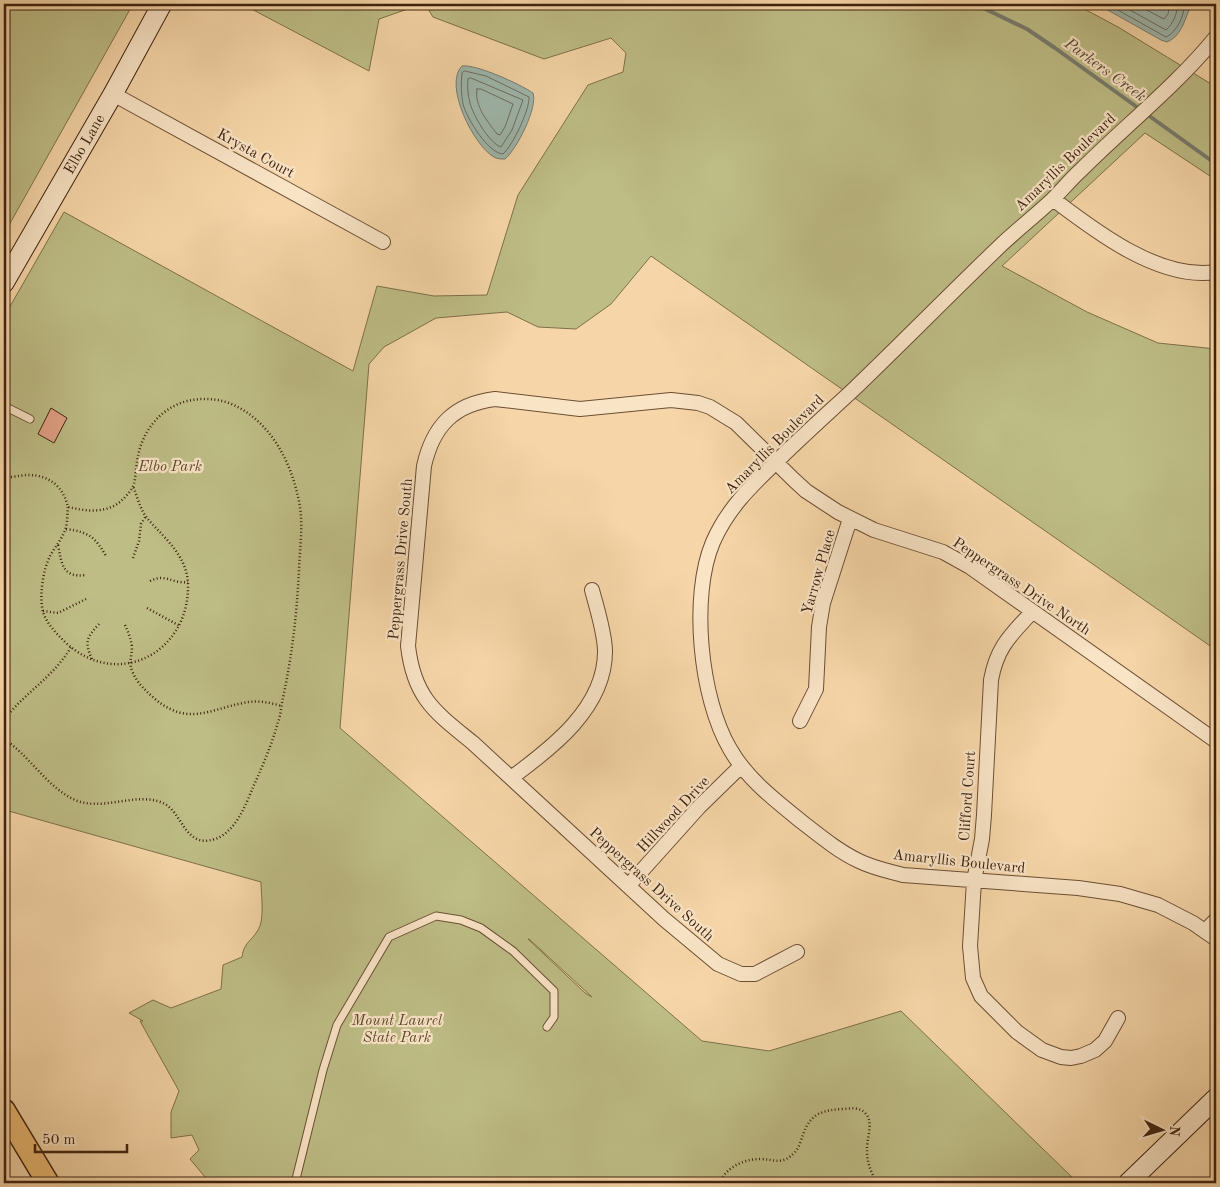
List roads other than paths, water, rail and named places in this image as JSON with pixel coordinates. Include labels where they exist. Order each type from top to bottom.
[{"type":"main road","points":[[4,1110],[48,1183]]},
{"type":"street","name":"Elbo Lane","points":[[4,283],[113,94],[162,4]]},
{"type":"street","name":"Amaryllis Boulevard","points":[[1211,935],[1158,905],[1120,894],[1078,888],[903,875],[861,862],[824,840],[776,801],[741,766],[725,741],[712,705],[705,667],[700,596],[712,544],[729,511],[754,483],[882,363],[1001,245],[1053,198],[1111,140],[1160,97],[1216,37]]},
{"type":"street","name":"Krysta Court","points":[[113,94],[383,242]]},
{"type":"street","points":[[1053,198],[1101,234],[1155,262],[1192,273],[1205,274],[1216,272]]},
{"type":"street","name":"Peppergrass Drive South","points":[[776,462],[752,436],[728,417],[710,407],[685,401],[658,400],[580,409],[495,399],[476,402],[458,411],[438,429],[427,453],[424,466],[408,646],[412,673],[431,707],[473,743],[664,919],[708,956],[730,970],[742,974],[755,974],[797,952]]},
{"type":"street","name":"Peppergrass Drive North","points":[[776,462],[806,491],[850,519],[874,530],[943,552],[970,567],[1216,741]]},
{"type":"street","name":"Yarrow Place","points":[[800,721],[816,689],[817,653],[823,603],[850,519]]},
{"type":"street","points":[[511,778],[549,750],[584,711],[597,689],[604,664],[605,652],[592,590]]},
{"type":"street","name":"Clifford Court","points":[[1032,612],[1004,644],[993,670],[989,702],[983,823],[974,881],[970,946],[973,978],[982,996],[1002,1019],[1025,1039],[1042,1050],[1061,1057],[1081,1056],[1095,1050],[1105,1041],[1118,1018]]},
{"type":"street","name":"Hillwood Drive","points":[[629,885],[699,807],[741,766]]},
{"type":"street","points":[[1211,935],[1216,920]]},
{"type":"street","points":[[1128,1183],[1216,1098]]},
{"type":"lane","points":[[4,406],[30,419]]},
{"type":"lane","points":[[296,1183],[323,1070],[337,1025],[389,937],[436,916],[461,920],[481,928],[513,951],[554,991],[554,1017],[547,1027]]},
{"type":"water","points":[[1097,4],[1188,4],[1189,10],[1179,32],[1167,42]]},
{"type":"water","points":[[462,66],[487,71],[533,93],[534,99],[530,117],[515,146],[505,159],[495,158],[486,151],[478,141],[463,114],[456,87],[457,75]]},
{"type":"waterway","name":"Parkers Creek","points":[[975,4],[1027,29],[1216,164]]},
{"type":"park label","name":"Elbo Park","points":[[170,466]]},
{"type":"park label","name":"Mount Laurel State Park","points":[[397,1028]]}]
